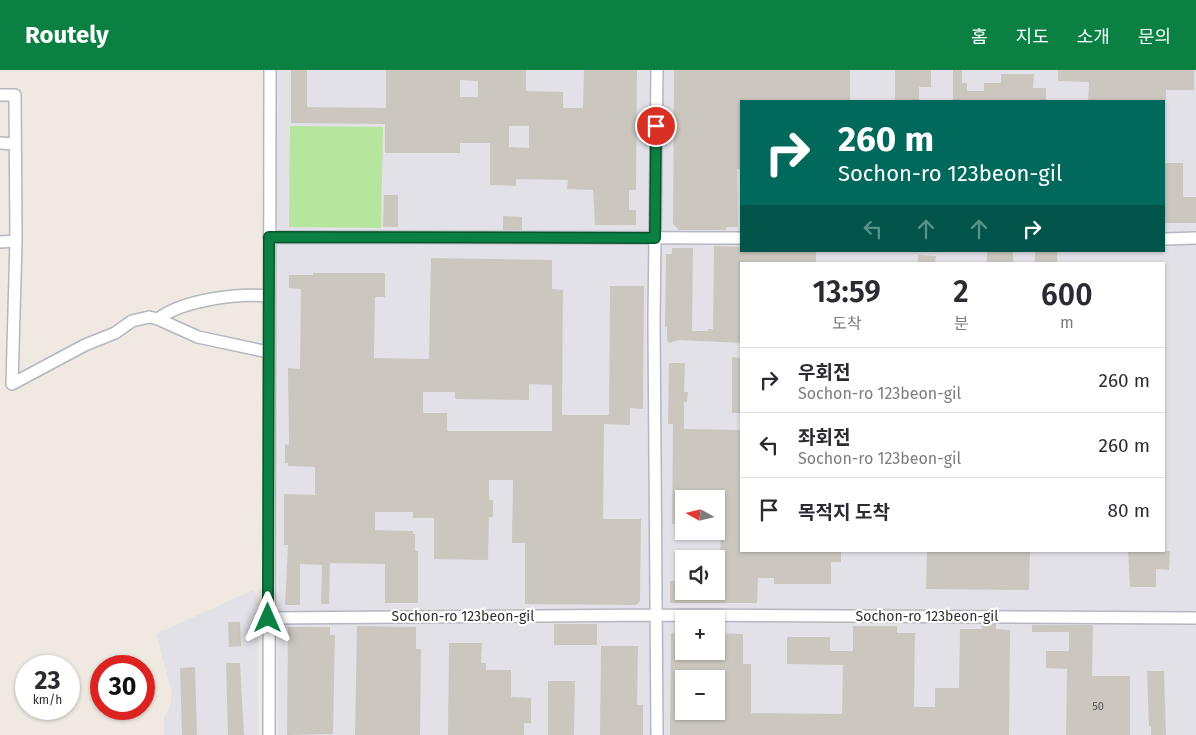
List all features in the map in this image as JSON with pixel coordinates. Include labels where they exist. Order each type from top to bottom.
[{"type":"street","points":[[269,735],[268,296],[270,70]]},
{"type":"street","points":[[657,70],[655,238],[657,735]]},
{"type":"street","points":[[0,95],[15,95],[16,241],[12,384],[85,344],[115,334],[132,321],[149,317],[158,319],[198,337],[268,352]]},
{"type":"street","points":[[0,143],[15,144]]},
{"type":"street","points":[[269,237],[740,238]]},
{"type":"street","points":[[1165,238],[1196,238]]},
{"type":"street","points":[[0,242],[16,241]]},
{"type":"street","points":[[158,319],[170,310],[217,299],[240,295],[268,296]]},
{"type":"street","name":"Sochon-ro 123beon-gil","points":[[268,618],[657,615],[1196,618]]},
{"type":"shaded area","points":[[277,70],[1196,70],[1196,735],[278,735]]},
{"type":"shaded area","points":[[253,590],[258,598],[258,735],[164,735],[164,716],[170,708],[172,692],[156,634]]},
{"type":"green space","points":[[290,126],[383,127],[381,228],[289,227]]},
{"type":"building","points":[[291,70],[307,70],[307,107],[386,108],[386,70],[526,70],[526,91],[563,92],[563,108],[583,108],[584,70],[637,70],[636,190],[629,190],[629,210],[636,210],[636,225],[595,225],[593,190],[567,189],[568,180],[516,179],[516,186],[490,185],[490,143],[460,143],[460,153],[385,153],[385,124],[291,123]],"holes":[[[460,80],[478,81],[478,97],[460,97]],[[509,126],[529,126],[529,148],[509,147]]]},
{"type":"building","points":[[674,70],[850,70],[850,100],[740,100],[740,169],[737,169],[738,227],[726,227],[726,230],[679,230],[673,224]]},
{"type":"building","points":[[895,70],[931,70],[931,87],[919,87],[919,100],[895,100]]},
{"type":"building","points":[[953,70],[962,70],[962,83],[967,83],[967,91],[984,91],[984,83],[1001,83],[1001,74],[1034,74],[1033,88],[1046,88],[1046,100],[953,100]]},
{"type":"building","points":[[1058,70],[1194,70],[1194,90],[1166,90],[1166,101],[1088,100],[1089,82],[1058,81]]},
{"type":"building","points":[[1165,163],[1183,163],[1183,197],[1196,197],[1196,223],[1165,223]]},
{"type":"building","points":[[384,195],[398,195],[398,227],[383,227]]},
{"type":"building","points":[[503,216],[522,217],[522,230],[503,230]]},
{"type":"building","points":[[714,246],[740,247],[740,252],[816,252],[816,262],[740,262],[740,343],[679,340],[669,343],[667,340],[667,327],[665,327],[666,254],[672,254],[672,248],[693,248],[692,331],[708,331],[708,329],[713,329]]},
{"type":"building","points":[[987,252],[1013,252],[1013,262],[987,262]]},
{"type":"building","points":[[1035,252],[1057,252],[1057,262],[1035,262]]},
{"type":"building","points":[[918,255],[936,256],[935,262],[918,262]]},
{"type":"building","points":[[431,258],[552,260],[552,289],[563,290],[562,415],[609,415],[610,286],[644,286],[643,409],[630,408],[630,425],[604,424],[603,519],[641,519],[640,601],[636,605],[525,604],[525,543],[512,543],[513,480],[489,480],[489,500],[493,500],[493,517],[489,517],[488,560],[434,559],[434,518],[413,518],[413,512],[375,512],[375,530],[413,531],[413,534],[415,534],[415,551],[418,551],[418,603],[385,603],[385,564],[330,563],[329,604],[321,604],[322,565],[300,564],[300,605],[285,605],[288,545],[284,545],[284,494],[315,495],[315,467],[288,466],[288,463],[285,463],[285,444],[289,445],[288,368],[300,369],[301,289],[289,288],[289,275],[385,273],[385,297],[375,297],[374,358],[429,359]],"holes":[[[529,384],[552,385],[552,431],[447,431],[447,413],[423,413],[423,392],[455,392],[455,399],[529,400]]]},
{"type":"building","points":[[732,357],[740,358],[740,413],[732,413]]},
{"type":"building","points":[[669,363],[685,363],[684,392],[688,392],[687,402],[684,402],[684,429],[740,430],[740,552],[841,552],[841,562],[831,562],[831,584],[774,584],[774,578],[758,578],[757,603],[670,603],[670,581],[675,581],[675,600],[725,600],[725,550],[720,550],[721,540],[725,540],[725,490],[675,490],[675,524],[672,524],[673,424],[668,424]]},
{"type":"building","points":[[1170,551],[1169,570],[1156,569],[1156,587],[1130,587],[1128,552]]},
{"type":"building","points":[[927,552],[1030,552],[1029,590],[926,589]]},
{"type":"building","points":[[228,622],[240,622],[241,646],[229,647]]},
{"type":"building","points":[[554,624],[597,624],[597,645],[554,645]]},
{"type":"building","points":[[982,624],[996,624],[996,629],[1010,630],[1009,735],[670,735],[671,633],[675,633],[675,660],[725,660],[725,633],[743,634],[743,664],[751,664],[751,713],[842,714],[843,665],[787,664],[787,637],[830,637],[830,651],[853,651],[853,626],[897,626],[897,633],[915,633],[914,707],[935,707],[935,688],[959,688],[960,629],[982,629]]},
{"type":"building","points":[[1032,625],[1093,625],[1092,676],[1130,676],[1130,735],[1066,735],[1067,669],[1046,668],[1046,651],[1069,651],[1069,632],[1032,632]]},
{"type":"building","points":[[357,626],[416,627],[416,649],[421,649],[420,735],[355,735]]},
{"type":"building","points":[[288,627],[330,627],[330,635],[335,635],[333,734],[287,735]]},
{"type":"building","points":[[449,643],[482,643],[481,663],[486,663],[486,670],[511,670],[511,697],[531,698],[531,723],[524,723],[524,735],[448,735]]},
{"type":"building","points":[[601,646],[638,646],[637,705],[643,705],[643,735],[600,735]]},
{"type":"building","points":[[226,663],[240,663],[244,735],[228,735]]},
{"type":"building","points":[[195,667],[197,735],[182,735],[180,668]]},
{"type":"building","points":[[1147,671],[1164,671],[1166,735],[1151,735]]},
{"type":"building","points":[[548,681],[575,681],[574,735],[548,735]]},
{"type":"route","points":[[268,618],[269,237],[655,238],[656,126]]}]
